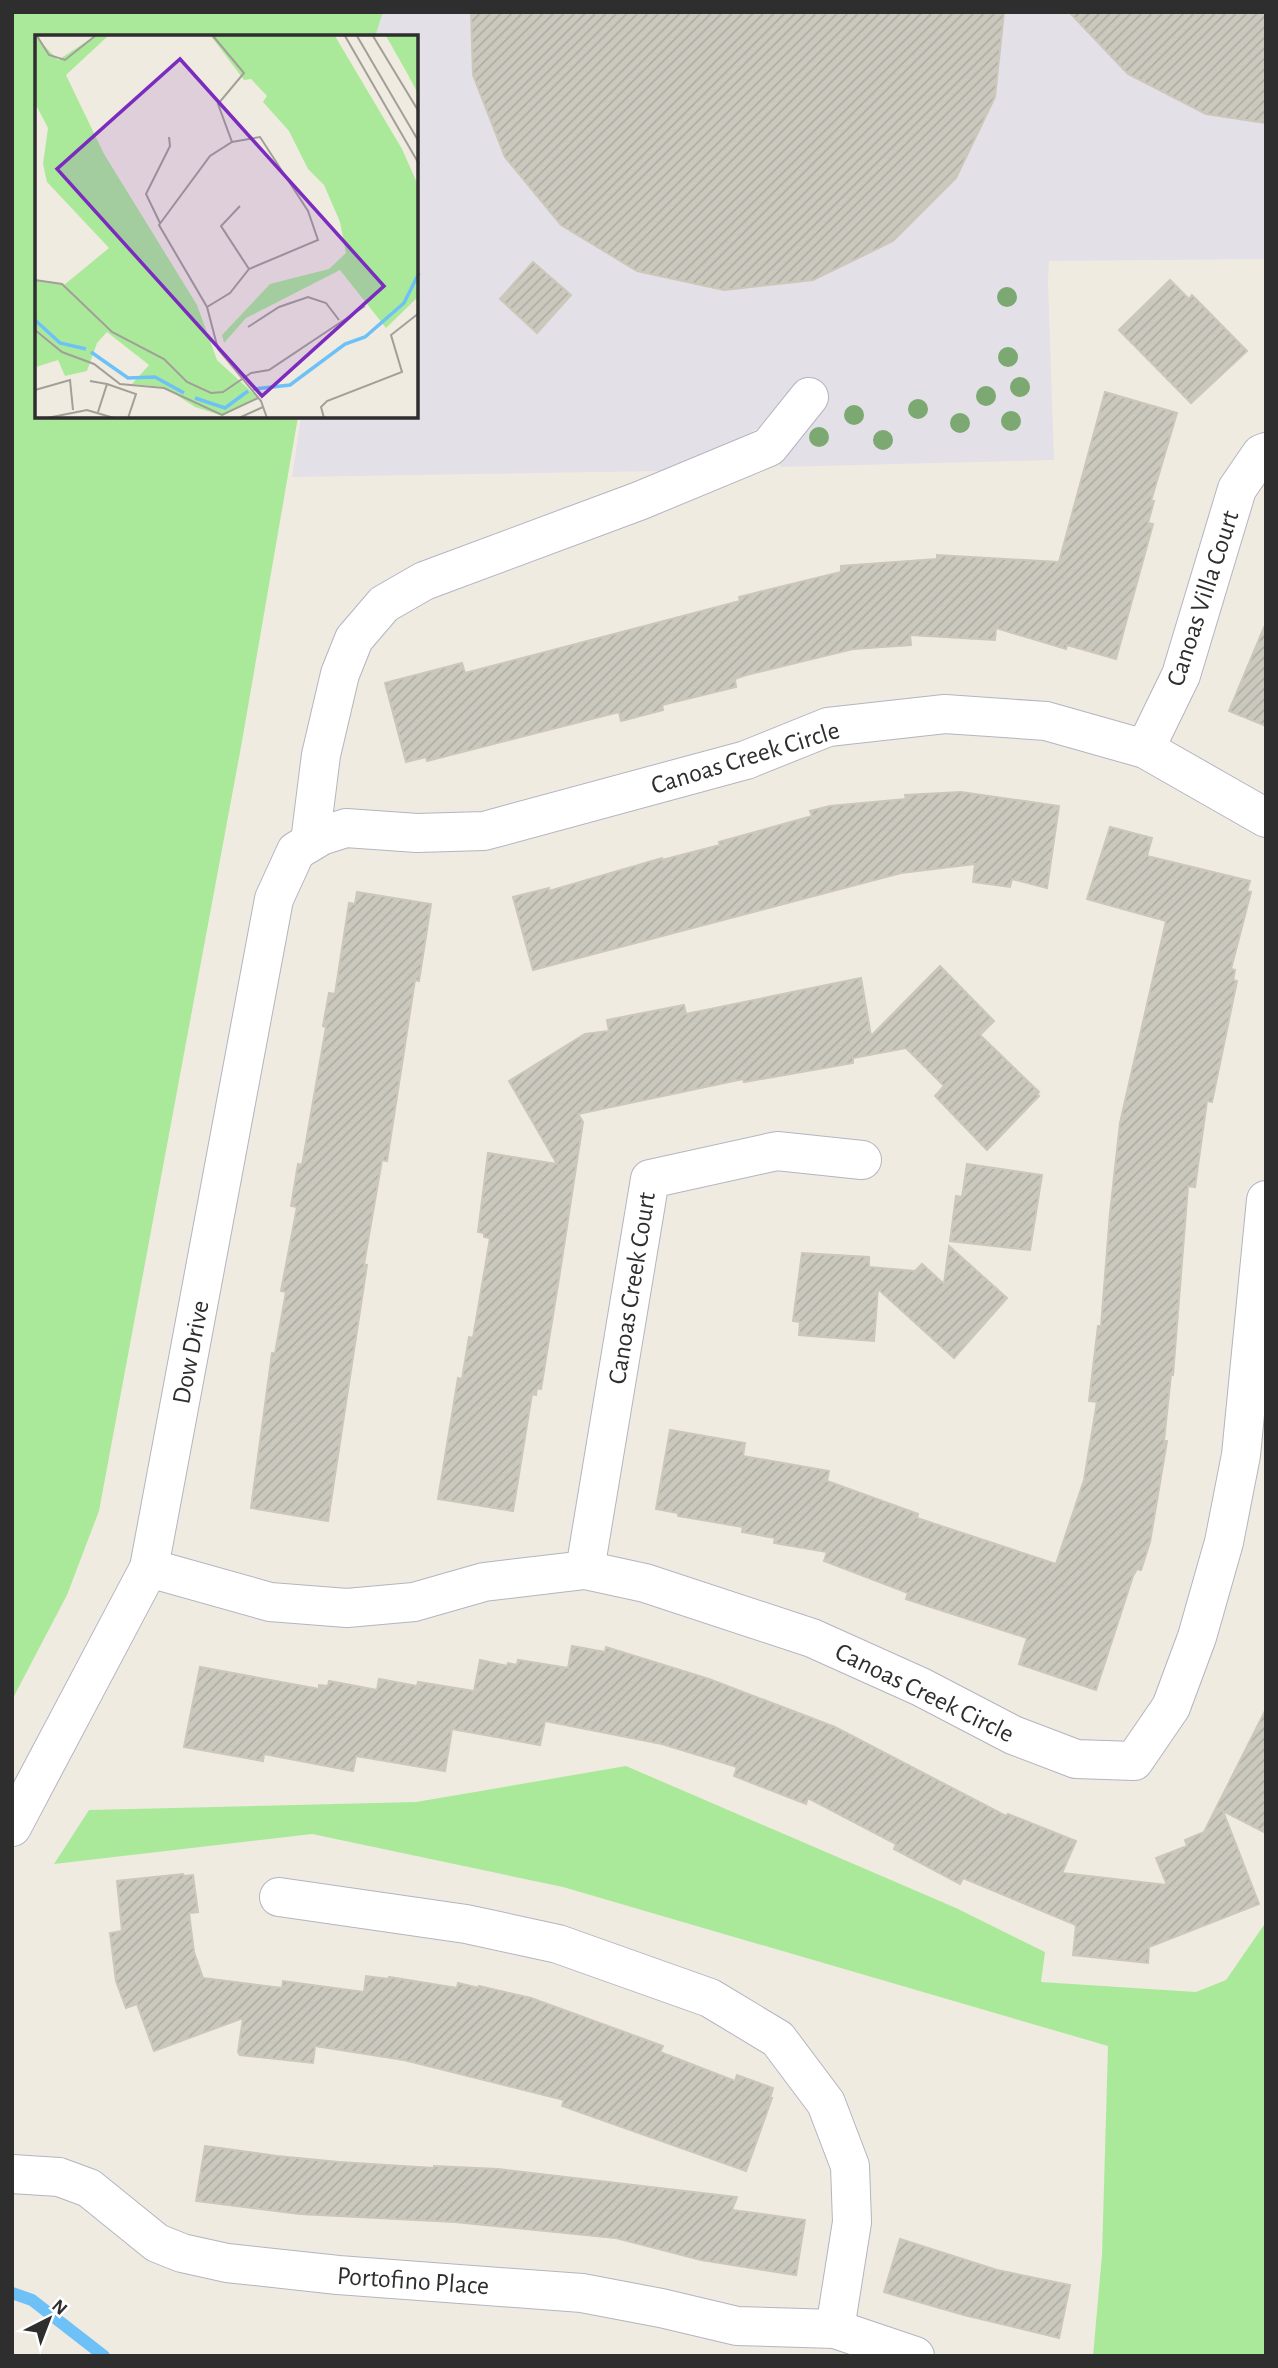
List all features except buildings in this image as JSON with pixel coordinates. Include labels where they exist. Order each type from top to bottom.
[{"type":"street","name":"Dow Drive","points":[[12,1827],[149,1568],[274,900],[303,846],[340,674],[354,639],[384,604],[424,581],[639,500],[769,447],[809,397]]},
{"type":"street","name":"Canoas Villa Court","points":[[1144,750],[1181,675],[1237,489],[1261,454],[1266,452]]},
{"type":"street","name":"Canoas Creek Circle","points":[[303,846],[321,836],[346,828],[417,833],[484,831],[747,760],[828,727],[945,714],[1046,721],[1144,750],[1266,818]]},
{"type":"street","name":"Canoas Creek Court","points":[[585,1570],[650,1179],[778,1151],[862,1160]]},
{"type":"street","name":"Canoas Creek Circle","points":[[149,1568],[270,1602],[346,1608],[414,1602],[484,1582],[585,1570],[645,1583],[812,1638],[921,1687],[1013,1735],[1076,1759],[1134,1761],[1171,1707],[1197,1637],[1224,1542],[1241,1455],[1266,1200]]},
{"type":"street","points":[[279,1897],[466,1924],[558,1944],[710,1998],[778,2039],[826,2102],[850,2166],[852,2222],[835,2329]]},
{"type":"street","name":"Portofino Place","points":[[12,2174],[59,2177],[89,2188],[157,2243],[181,2253],[227,2263],[338,2275],[582,2293],[737,2326],[835,2329],[915,2356]]},
{"type":"shaded area","points":[[383,12],[1266,12],[1266,259],[1049,261],[1054,460],[781,467],[756,429],[740,440],[663,471],[292,477],[301,418],[418,418],[418,35],[376,35]]},
{"type":"green space","points":[[12,12],[383,12],[376,35],[35,35],[35,418],[298,418],[241,747],[99,1511],[67,1595],[12,1700]]},
{"type":"green space","points":[[626,1766],[956,1908],[1045,1952],[1041,1982],[1196,1992],[1226,1980],[1266,1922],[1266,2356],[1093,2356],[1102,2255],[1108,2046],[563,1887],[312,1834],[54,1864],[89,1810],[416,1802]]},
{"type":"waterway","points":[[12,2293],[32,2300],[104,2356]]}]
